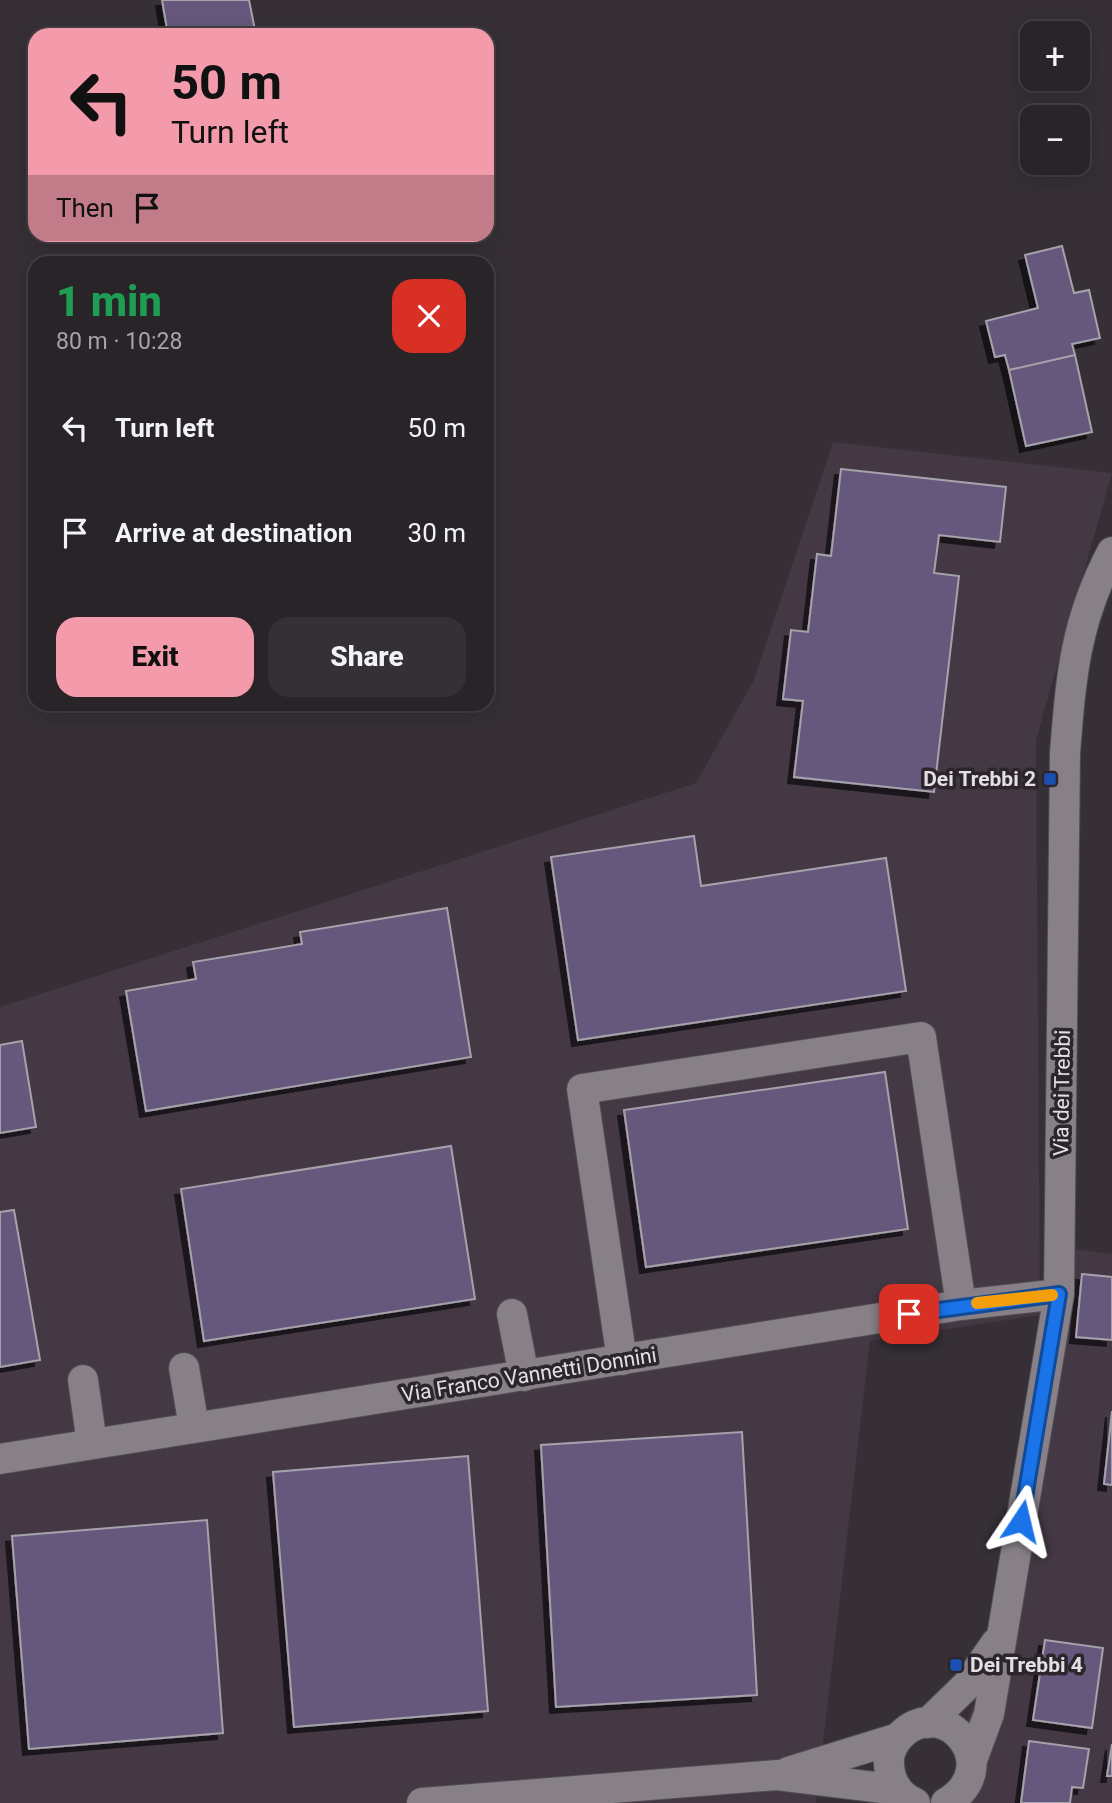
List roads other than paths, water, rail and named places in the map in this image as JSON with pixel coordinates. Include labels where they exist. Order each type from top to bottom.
[{"type":"street","name":"Via dei Trebbi","points":[[952,1801],[967,1784],[972,1760],[989,1714],[1059,1294],[1065,753],[1072,666],[1084,611],[1112,552]]},
{"type":"street","points":[[622,1360],[582,1089],[921,1037],[961,1305]]},
{"type":"street","name":"Via Franco Vannetti Donnini","points":[[0,1459],[961,1305],[1059,1294]]},
{"type":"street","points":[[512,1314],[524,1376]]},
{"type":"street","points":[[184,1368],[194,1427]]},
{"type":"street","points":[[83,1380],[92,1444]]},
{"type":"street","name":"Via dei Trebbi","points":[[777,1775],[898,1738],[917,1725],[928,1723],[967,1685],[1000,1636]]},
{"type":"street","points":[[928,1723],[939,1723],[960,1734],[967,1743],[972,1760]]},
{"type":"street","points":[[898,1738],[888,1762],[890,1775],[908,1799]]},
{"type":"street","points":[[422,1803],[777,1775],[908,1799]]},
{"type":"place","name":"Dei Trebbi 2","points":[[1050,779]]},
{"type":"place","name":"Dei Trebbi 4","points":[[956,1665]]}]
